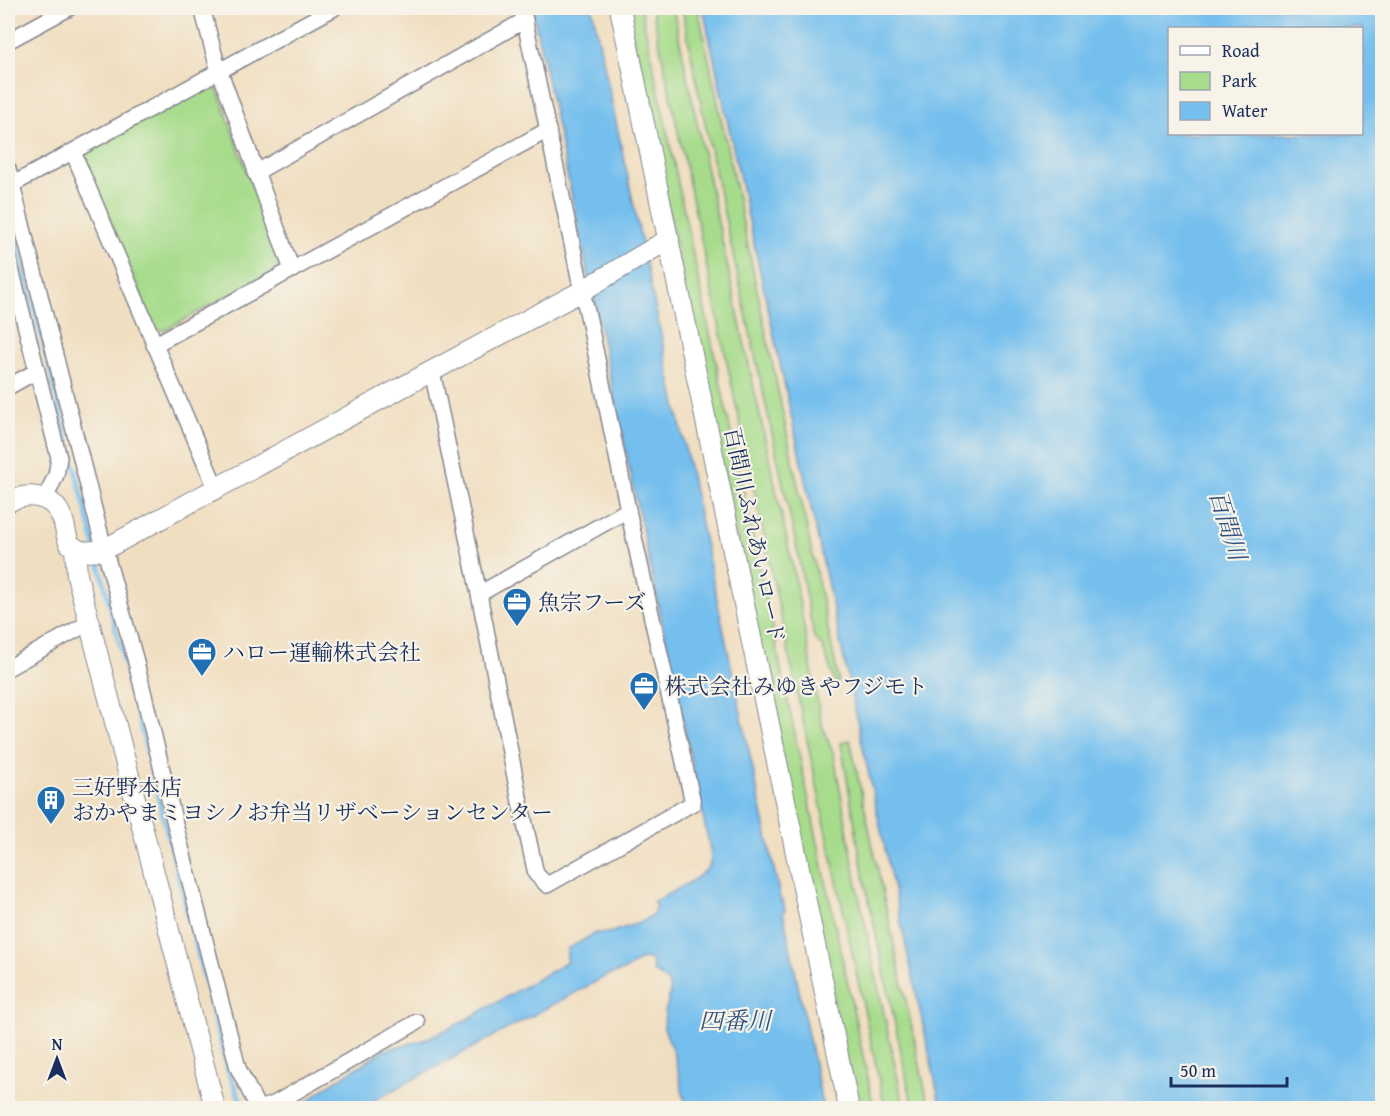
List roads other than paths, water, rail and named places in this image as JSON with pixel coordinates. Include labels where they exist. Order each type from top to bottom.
[{"type":"street","points":[[8,41],[69,8]]},
{"type":"street","points":[[201,8],[219,71],[292,270]]},
{"type":"street","points":[[9,186],[334,8]]},
{"type":"street","name":"百間川ふれあいロード","points":[[620,8],[849,1108]]},
{"type":"street","points":[[255,173],[524,14],[548,130],[588,287],[590,320],[628,510],[693,803],[547,885],[536,874],[432,371]]},
{"type":"street","points":[[154,345],[548,130]]},
{"type":"street","points":[[73,152],[216,488]]},
{"type":"street","points":[[8,169],[9,186],[94,550],[135,658],[238,1068],[259,1108],[274,1104],[417,1022]]},
{"type":"street","points":[[215,1108],[77,575],[94,550],[216,488],[588,287],[669,239]]},
{"type":"street","points":[[8,257],[11,284],[37,370],[59,458],[56,475],[45,499]]},
{"type":"street","points":[[8,387],[37,370]]},
{"type":"street","points":[[8,502],[25,496],[45,499],[62,516],[70,544],[94,550]]},
{"type":"street","points":[[478,594],[628,510]]},
{"type":"street","points":[[8,668],[90,622]]},
{"type":"water","name":"四番川","points":[[532,8],[592,8],[781,902],[783,901],[785,911],[783,912],[823,1108],[686,1108],[674,1054],[664,1028],[670,994],[669,984],[653,972],[652,961],[645,959],[623,971],[610,974],[360,1108],[299,1108],[329,1085],[385,1050],[421,1041],[457,1025],[555,969],[567,961],[567,949],[596,933],[609,933],[642,922],[653,914],[656,906],[653,902],[693,880],[707,869],[710,863],[711,854]]},
{"type":"water","name":"百間川","points":[[703,8],[1382,8],[1382,1108],[941,1108]]},
{"type":"waterway","points":[[8,206],[95,546]]},
{"type":"waterway","points":[[97,555],[227,1069],[244,1108]]},
{"type":"place","name":"魚宗フーズ","points":[[517,628]]},
{"type":"place","name":"ハロー運輸株式会社","points":[[202,678]]},
{"type":"place","name":"株式会社みゆきやフジモト","points":[[644,712]]},
{"type":"place","name":"三好野本店 おかやまミヨシノお弁当リザベーションセンター","points":[[51,826]]}]
